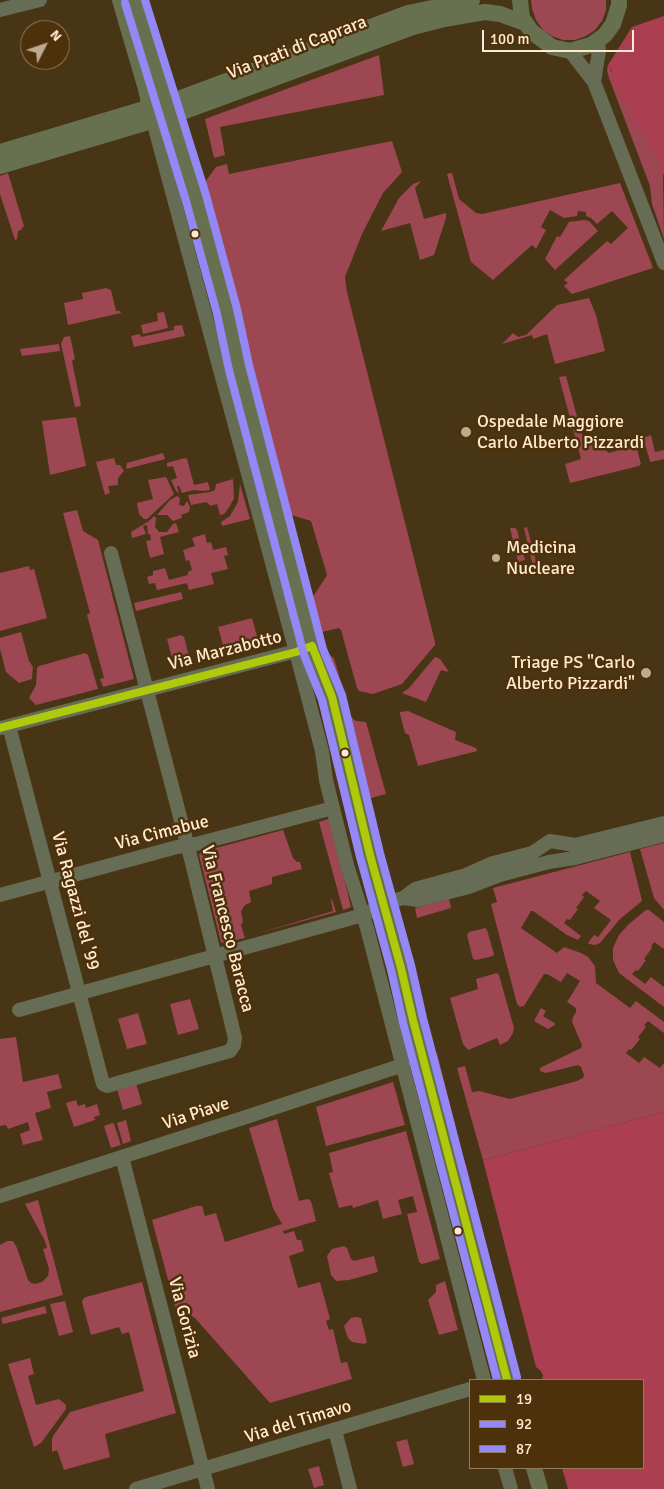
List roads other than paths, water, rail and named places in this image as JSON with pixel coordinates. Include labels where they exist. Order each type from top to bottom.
[{"type":"main road","points":[[120,0],[151,114]]},
{"type":"main road","points":[[135,0],[169,109],[227,312],[238,367],[312,646],[332,697],[506,1379]]},
{"type":"main road","name":"Via Prati di Caprara","points":[[169,109],[408,13],[472,0]]},
{"type":"main road","points":[[520,0],[520,10],[525,23],[546,44],[570,51],[591,45],[605,35],[613,24],[621,2]]},
{"type":"main road","name":"Via Prati di Caprara","points":[[169,109],[413,27],[444,19],[485,12],[500,14],[525,23]]},
{"type":"main road","points":[[0,152],[169,109]]},
{"type":"main road","points":[[0,166],[151,114]]},
{"type":"main road","points":[[534,1469],[540,1489]]},
{"type":"street","points":[[0,10],[40,0]]},
{"type":"street","points":[[594,82],[599,51],[598,41]]},
{"type":"street","points":[[570,51],[594,82],[664,263]]},
{"type":"street","points":[[151,114],[296,652],[322,751],[333,808],[349,872],[363,915],[403,1065],[484,1379]]},
{"type":"street","points":[[111,553],[146,690]]},
{"type":"street","name":"Via Marzabotto","points":[[3,725],[296,652],[312,646]]},
{"type":"street","name":"Via Francesco Baracca","points":[[105,1085],[228,1051],[232,1048],[235,1038],[146,690]]},
{"type":"street","name":"Via Ragazzi del '99","points":[[3,725],[50,881],[105,1085]]},
{"type":"street","name":"Via Cimabue","points":[[0,895],[180,846],[187,846],[333,808]]},
{"type":"street","points":[[403,898],[418,900],[469,887],[664,822]]},
{"type":"street","points":[[19,1010],[363,915],[403,898],[415,889],[466,876],[493,863],[530,854],[545,843],[554,841],[575,852],[664,835]]},
{"type":"street","name":"Via Piave","points":[[0,1196],[403,1065]]},
{"type":"street","name":"Via Gorizia","points":[[122,1157],[208,1489]]},
{"type":"street","name":"Via del Timavo","points":[[136,1489],[469,1389]]},
{"type":"street","points":[[335,1430],[350,1489]]},
{"type":"street","points":[[505,1469],[511,1489]]},
{"type":"place","name":"Ospedale Maggiore Carlo Alberto Pizzardi","points":[[466,432]]},
{"type":"place","name":"Medicina Nucleare","points":[[496,558]]},
{"type":"place","name":"Triage PS \"Carlo Alberto Pizzardi\"","points":[[646,673]]}]
